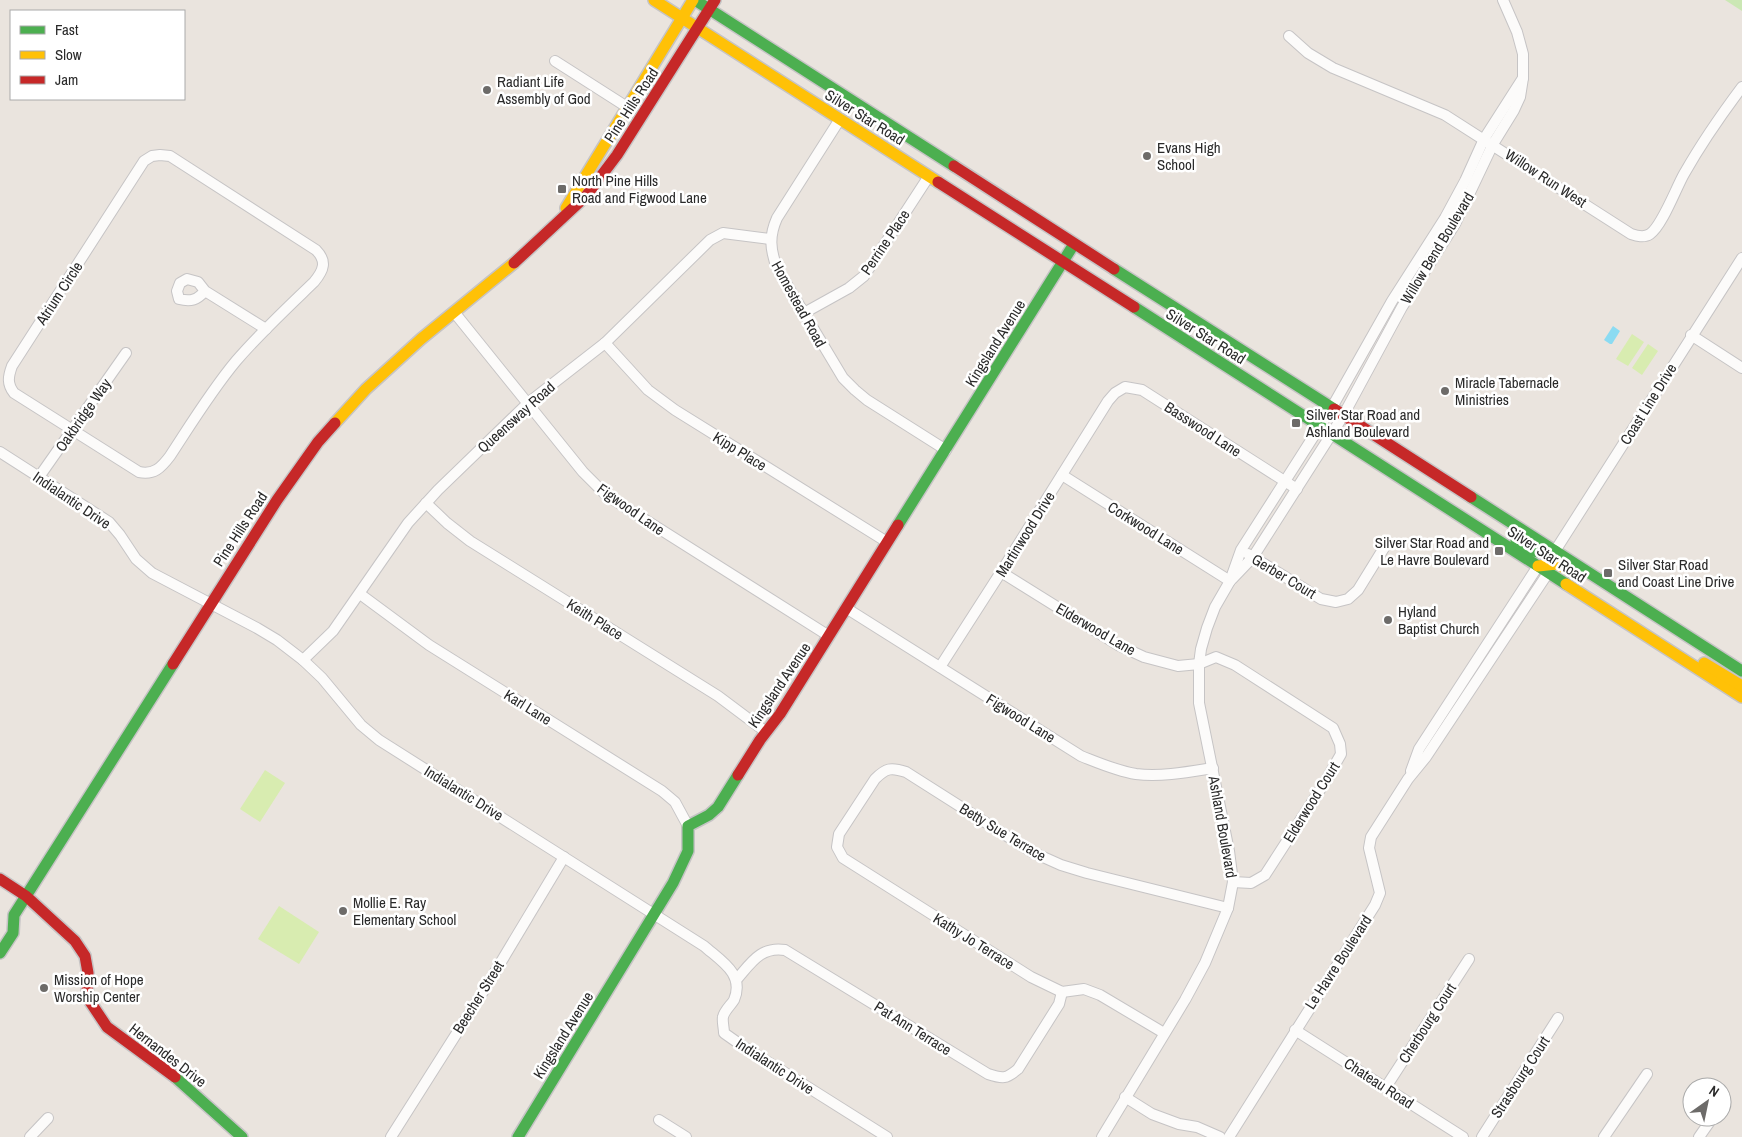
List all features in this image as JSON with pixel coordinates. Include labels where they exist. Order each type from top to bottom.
[{"type":"main road","name":"Silver Star Road","points":[[654,0],[1742,697]]},
{"type":"main road","name":"Silver Star Road","points":[[694,0],[712,5],[878,118],[1742,671]]},
{"type":"main road","name":"Pine Hills Road","points":[[561,218],[694,0]]},
{"type":"main road","name":"Pine Hills Road","points":[[0,953],[13,933],[14,915],[276,500],[318,442],[366,389],[396,361],[518,260],[586,196],[606,171],[712,5]]},
{"type":"main road","points":[[752,63],[827,101],[855,118],[863,121],[878,118]]},
{"type":"main road","name":"Kingsland Avenue","points":[[518,1137],[656,915],[686,859],[689,845],[688,826],[709,815],[718,807],[766,732],[780,714],[1074,244]]},
{"type":"main road","points":[[1407,482],[1428,485],[1530,550],[1547,555],[1555,551]]},
{"type":"main road","points":[[1538,566],[1557,564],[1614,600],[1653,614]]},
{"type":"main road","points":[[1638,630],[1719,671],[1742,686]]},
{"type":"main road","name":"Hernandes Drive","points":[[0,879],[26,896],[76,941],[85,956],[88,974],[87,997],[107,1027],[181,1082],[242,1137]]},
{"type":"main road","points":[[0,921],[14,915]]},
{"type":"street","name":"Willow Bend Boulevard","points":[[1343,416],[1402,307],[1455,224],[1493,144],[1520,97],[1523,78],[1523,54],[1517,32],[1504,0]]},
{"type":"street","name":"Willow Run West","points":[[1289,36],[1308,53],[1333,68],[1445,115],[1484,138],[1631,234],[1640,237],[1649,235],[1658,226],[1690,165],[1742,87]]},
{"type":"street","points":[[555,61],[627,107]]},
{"type":"street","name":"Willow Bend Boulevard","points":[[1331,409],[1392,301],[1445,218],[1465,181],[1484,138],[1523,78]]},
{"type":"street","points":[[770,239],[772,228],[777,218],[840,118]]},
{"type":"street","name":"Atrium Circle","points":[[152,156],[170,156],[316,250],[322,256],[321,274],[266,329],[235,362],[165,463],[157,471],[148,474],[139,472],[14,394],[9,386],[9,375],[12,366],[144,161],[152,156]]},
{"type":"street","name":"Perrine Place","points":[[804,313],[849,288],[864,276],[929,176]]},
{"type":"street","name":"Queensway Road","points":[[303,660],[333,631],[408,523],[528,403],[605,343],[714,236],[728,234],[770,239]]},
{"type":"street","name":"Homestead Road","points":[[770,239],[771,252],[776,268],[834,365],[855,390],[867,400],[946,450]]},
{"type":"street","name":"Coast Line Drive","points":[[1555,551],[1742,258]]},
{"type":"street","points":[[206,291],[266,329]]},
{"type":"street","name":"Figwood Lane","points":[[454,312],[583,472],[606,495],[829,636]]},
{"type":"street","points":[[1691,336],[1742,368]]},
{"type":"street","name":"Kipp Place","points":[[605,343],[648,390],[675,410],[887,542]]},
{"type":"street","name":"Oakbridge Way","points":[[39,477],[126,353]]},
{"type":"street","name":"Basswood Lane","points":[[1108,401],[1125,387],[1142,390],[1297,489]]},
{"type":"street","name":"Martinwood Drive","points":[[940,667],[1108,401]]},
{"type":"street","name":"Ashland Boulevard","points":[[1102,1137],[1205,963],[1228,908],[1233,882],[1222,814],[1199,703],[1199,664],[1207,628],[1215,608],[1230,581],[1241,550],[1331,409]]},
{"type":"street","name":"Ashland Boulevard","points":[[1230,581],[1253,557],[1343,416]]},
{"type":"street","name":"Indialantic Drive","points":[[0,452],[109,522],[136,559],[152,573],[269,635],[303,660],[322,678],[361,725],[379,740],[704,946],[728,967],[737,979],[733,1001],[723,1016],[724,1033],[887,1137]]},
{"type":"street","name":"Corkwood Lane","points":[[1062,475],[1230,581]]},
{"type":"street","name":"Keith Place","points":[[426,503],[470,541],[718,696],[766,732]]},
{"type":"street","name":"Gerber Court","points":[[1241,550],[1321,599],[1336,602],[1348,599],[1358,590],[1387,543]]},
{"type":"street","name":"Le Havre Boulevard","points":[[1408,779],[1419,749],[1538,566]]},
{"type":"street","name":"Elderwood Lane","points":[[1001,572],[1118,645],[1144,657],[1178,666],[1199,664]]},
{"type":"street","name":"Le Havre Boulevard","points":[[1228,1137],[1378,899],[1380,893],[1379,884],[1369,848],[1371,837],[1408,779],[1426,757],[1548,573]]},
{"type":"street","name":"Karl Lane","points":[[360,594],[429,645],[662,791],[675,802],[688,826]]},
{"type":"street","name":"Figwood Lane","points":[[846,608],[1081,756],[1108,767],[1136,774],[1182,774],[1213,768]]},
{"type":"street","name":"Elderwood Court","points":[[1199,664],[1216,657],[1235,665],[1333,728],[1340,744],[1341,754],[1325,782],[1265,875],[1251,883],[1233,882]]},
{"type":"street","name":"Betty Sue Terrace","points":[[858,804],[875,778],[882,771],[894,768],[906,772],[1032,852],[1061,865],[1228,908]]},
{"type":"street","name":"Kathy Jo Terrace","points":[[858,804],[839,834],[837,847],[843,858],[1030,977],[1062,992],[1084,989],[1100,995],[1164,1033]]},
{"type":"street","name":"Beecher Street","points":[[391,1137],[486,987],[564,857]]},
{"type":"street","name":"Pat Ann Terrace","points":[[737,979],[758,956],[775,948],[785,950],[988,1074],[1000,1078],[1010,1076],[1018,1069],[1059,1004],[1062,992]]},
{"type":"street","name":"Cherbourg Court","points":[[1386,1088],[1469,959]]},
{"type":"street","name":"Strasbourg Court","points":[[1482,1137],[1558,1018]]},
{"type":"street","name":"Chateau Road","points":[[1295,1030],[1464,1137]]},
{"type":"street","points":[[1608,1136],[1647,1074]]},
{"type":"street","points":[[1125,1098],[1152,1114],[1179,1124],[1197,1127],[1220,1137]]},
{"type":"street","points":[[30,1137],[48,1118]]},
{"type":"street","points":[[659,1120],[686,1137]]},
{"type":"green space","points":[[1725,0],[1742,0],[1742,11]]},
{"type":"green space","points":[[1632,334],[1644,342],[1628,366],[1616,359]]},
{"type":"green space","points":[[1648,344],[1658,351],[1642,375],[1632,368]]},
{"type":"green space","points":[[265,770],[285,783],[260,822],[240,809]]},
{"type":"green space","points":[[279,906],[319,932],[299,964],[258,939]]},
{"type":"water","points":[[1613,326],[1620,331],[1612,344],[1610,344],[1604,340]]},
{"type":"traffic: fast","points":[[695,0],[954,166]]},
{"type":"traffic: fast","points":[[898,525],[1074,244]]},
{"type":"traffic: fast","points":[[1114,269],[1334,409]]},
{"type":"traffic: fast","points":[[1134,307],[1566,584]]},
{"type":"traffic: fast","points":[[1471,497],[1742,671]]},
{"type":"traffic: fast","points":[[1516,541],[1534,551],[1544,553],[1555,551]]},
{"type":"traffic: fast","points":[[0,953],[13,933],[14,915],[173,664]]},
{"type":"traffic: fast","points":[[518,1137],[673,883],[688,851],[688,826],[709,815],[718,807],[738,775]]},
{"type":"traffic: fast","points":[[175,1077],[242,1137]]},
{"type":"traffic: slow","points":[[654,0],[938,182]]},
{"type":"traffic: slow","points":[[566,208],[693,0]]},
{"type":"traffic: slow","points":[[335,423],[366,389],[421,339],[514,263]]},
{"type":"traffic: slow","points":[[1538,566],[1557,564],[1575,574]]},
{"type":"traffic: slow","points":[[1566,584],[1742,697]]},
{"type":"traffic: slow","points":[[1704,663],[1742,686]]},
{"type":"traffic: jam","points":[[514,263],[586,196],[617,155],[715,0]]},
{"type":"traffic: jam","points":[[954,166],[1114,269]]},
{"type":"traffic: jam","points":[[938,182],[1134,307]]},
{"type":"traffic: jam","points":[[1334,409],[1471,497]]},
{"type":"traffic: jam","points":[[173,664],[277,500],[318,442],[335,423]]},
{"type":"traffic: jam","points":[[738,775],[760,740],[780,714],[898,525]]},
{"type":"traffic: jam","points":[[0,879],[26,896],[75,941],[85,956],[88,973],[87,997],[107,1027],[175,1077]]},
{"type":"place","name":"Radiant Life Assembly of God","points":[[487,90]]},
{"type":"place","name":"Evans High School","points":[[1147,156]]},
{"type":"place","name":"North Pine Hills Road and Figwood Lane","points":[[562,189]]},
{"type":"place","name":"Miracle Tabernacle Ministries","points":[[1445,391]]},
{"type":"place","name":"Silver Star Road and Ashland Boulevard","points":[[1296,423]]},
{"type":"place","name":"Silver Star Road and Le Havre Boulevard","points":[[1499,551]]},
{"type":"place","name":"Silver Star Road and Coast Line Drive","points":[[1608,573]]},
{"type":"place","name":"Hyland Baptist Church","points":[[1388,620]]},
{"type":"place","name":"Mollie E. Ray Elementary School","points":[[343,911]]},
{"type":"place","name":"Mission of Hope Worship Center","points":[[44,988]]}]
